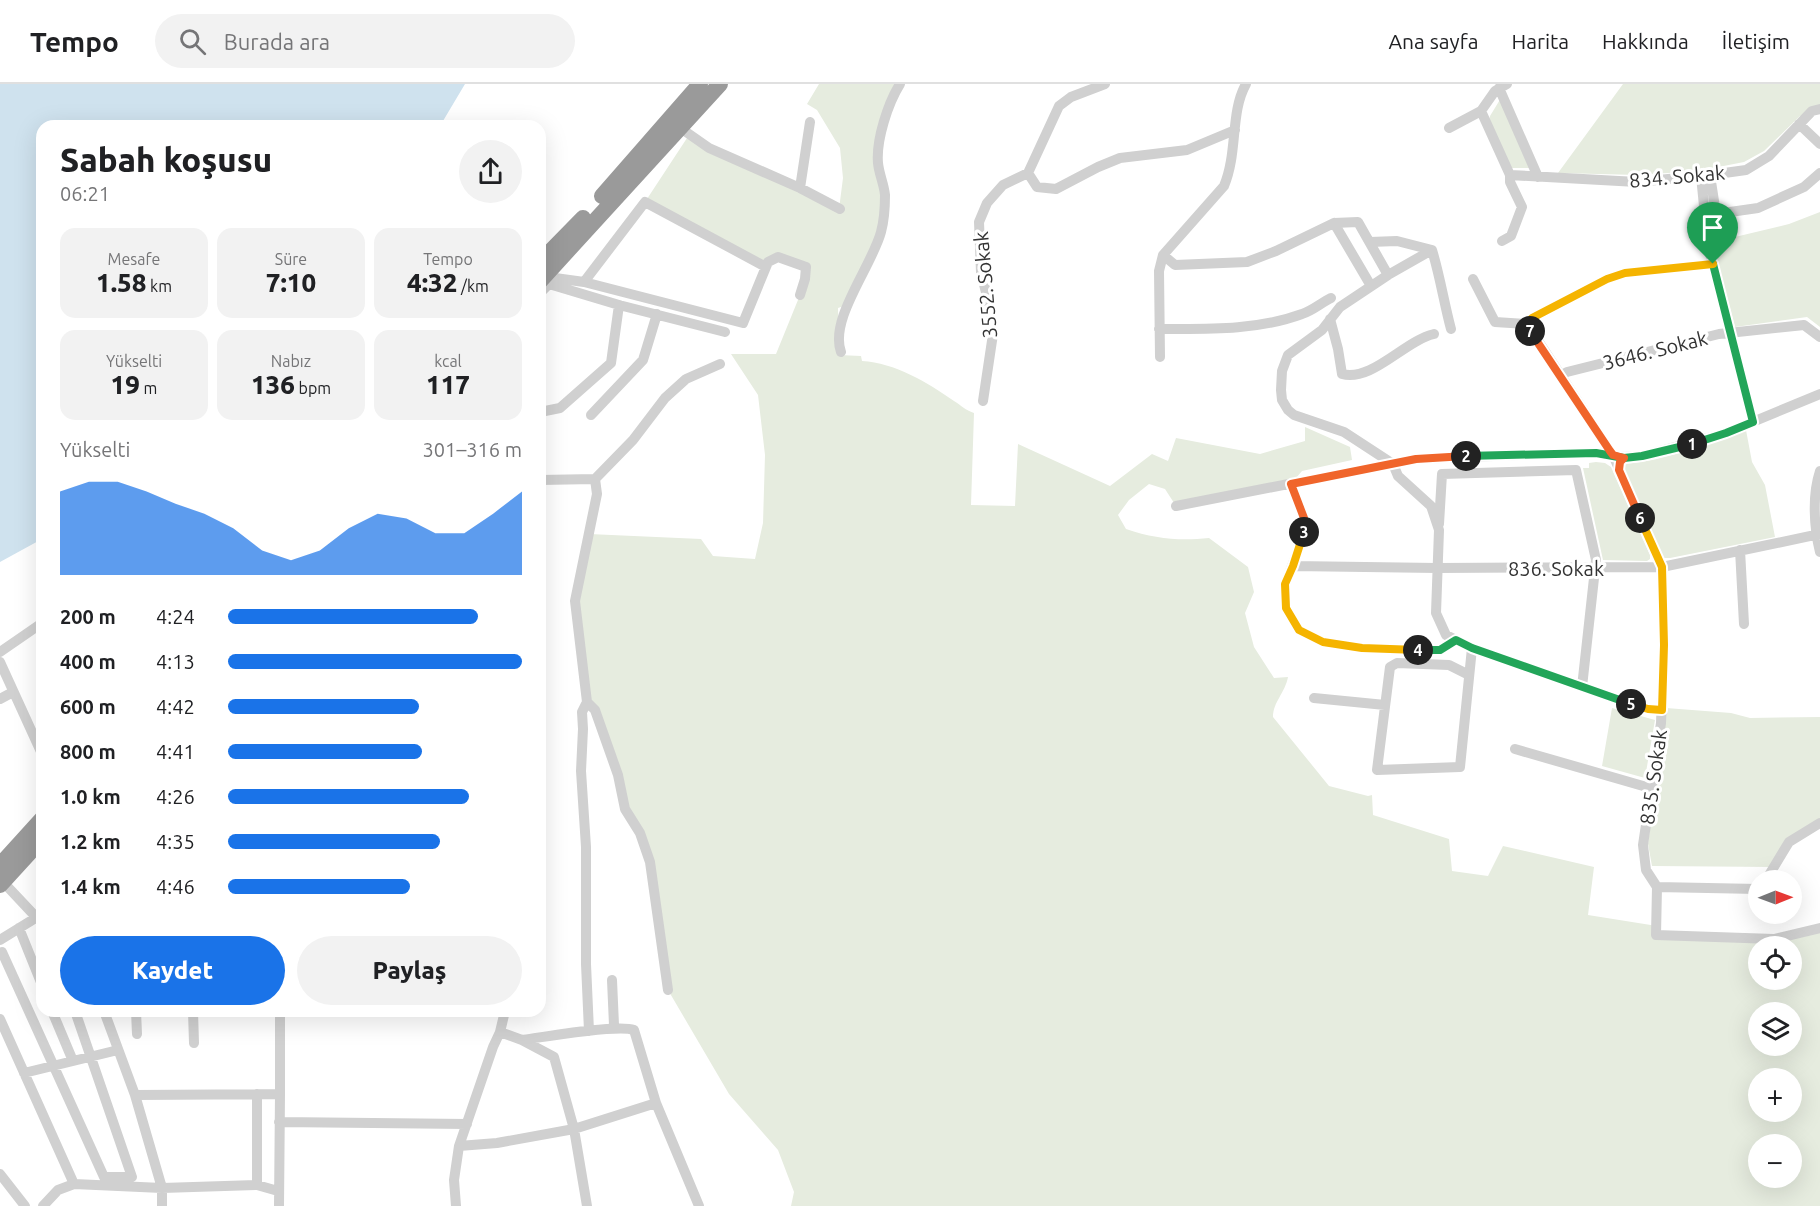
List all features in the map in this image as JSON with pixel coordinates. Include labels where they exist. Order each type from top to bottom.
[{"type":"highway","points":[[546,256],[700,84]]},
{"type":"highway","points":[[546,282],[679,127],[720,84]]},
{"type":"highway","points":[[0,865],[36,826]]},
{"type":"highway","points":[[1,883],[36,845]]},
{"type":"street","points":[[841,352],[838,344],[840,326],[847,305],[865,272],[882,231],[885,195],[878,162],[879,152],[888,108],[900,84]]},
{"type":"street","points":[[1104,84],[1071,97],[1059,106],[1028,173],[1037,187],[1056,189],[1120,158],[1187,150],[1235,130]]},
{"type":"street","points":[[1160,357],[1164,329],[1159,271],[1163,255],[1224,186],[1228,175],[1241,92],[1246,84]]},
{"type":"street","points":[[1449,128],[1481,111],[1498,87]]},
{"type":"street","points":[[1498,87],[1538,177]]},
{"type":"street","name":"834. Sokak","points":[[1510,175],[1637,182],[1746,170],[1769,156],[1812,111],[1820,110]]},
{"type":"street","points":[[1481,111],[1522,207],[1511,236],[1502,241]]},
{"type":"street","points":[[800,188],[810,122]]},
{"type":"street","points":[[1799,124],[1820,144]]},
{"type":"street","points":[[679,127],[709,148],[800,188],[840,209]]},
{"type":"street","name":"3552. Sokak","points":[[983,401],[993,334],[991,313],[981,272],[979,222],[987,203],[1003,185],[1028,173]]},
{"type":"street","points":[[1705,176],[1716,214],[1758,208],[1804,187],[1820,173]]},
{"type":"street","points":[[1705,176],[1708,246],[1753,422]]},
{"type":"street","points":[[584,282],[645,202],[766,267]]},
{"type":"street","points":[[1163,255],[1175,265],[1247,261],[1276,251],[1334,223],[1358,222],[1388,275]]},
{"type":"street","points":[[1334,223],[1371,286]]},
{"type":"street","points":[[1370,242],[1396,241],[1432,250]]},
{"type":"street","points":[[1432,250],[1388,275],[1340,307],[1322,330],[1288,355],[1281,381],[1282,400],[1294,415],[1344,432],[1393,464],[1398,476],[1431,506],[1438,530]]},
{"type":"street","points":[[1432,250],[1451,329]]},
{"type":"street","points":[[546,282],[555,278],[584,282],[743,323],[768,262],[778,256],[806,267],[800,295]]},
{"type":"street","points":[[1527,324],[1532,318],[1607,279],[1625,273],[1713,264]]},
{"type":"street","points":[[1473,279],[1495,322],[1527,324]]},
{"type":"street","points":[[546,283],[725,332]]},
{"type":"street","points":[[1164,329],[1220,329],[1268,323],[1304,314],[1331,298]]},
{"type":"street","points":[[546,410],[560,408],[612,363],[619,305]]},
{"type":"street","points":[[591,415],[643,360],[657,314]]},
{"type":"street","points":[[1330,319],[1342,374],[1349,376],[1364,373],[1412,342],[1434,334]]},
{"type":"street","points":[[1527,324],[1560,376],[1619,456]]},
{"type":"street","name":"3646. Sokak","points":[[1560,376],[1567,372],[1730,332],[1804,325],[1820,337]]},
{"type":"street","points":[[612,363],[629,375]]},
{"type":"street","points":[[546,480],[595,479],[633,440],[665,398],[686,379],[720,364]]},
{"type":"street","points":[[1176,506],[1416,459],[1574,453],[1642,456],[1726,433],[1820,394]]},
{"type":"street","name":"835. Sokak","points":[[1619,456],[1619,470],[1662,567],[1664,645],[1662,710],[1643,844],[1646,870],[1657,887]]},
{"type":"street","points":[[1582,687],[1596,560],[1576,470],[1442,474],[1436,613],[1446,635],[1472,648],[1582,687],[1648,709],[1662,710]]},
{"type":"street","points":[[1820,471],[1816,482],[1820,552]]},
{"type":"street","points":[[589,1031],[586,964],[586,847],[581,771],[582,712],[587,702],[575,602],[597,494],[595,479]]},
{"type":"street","points":[[1291,484],[1304,518],[1304,535],[1285,584],[1286,608],[1299,630],[1323,642],[1362,648],[1440,650],[1456,640]]},
{"type":"street","name":"836. Sokak","points":[[1293,566],[1662,567],[1818,535]]},
{"type":"street","points":[[1740,550],[1744,624]]},
{"type":"street","points":[[0,652],[36,627]]},
{"type":"street","points":[[1469,675],[1449,665],[1397,663],[1390,667],[1377,770],[1460,767],[1472,648]]},
{"type":"street","points":[[0,662],[36,741]]},
{"type":"street","points":[[0,699],[13,692]]},
{"type":"street","points":[[1314,698],[1385,705]]},
{"type":"street","points":[[587,702],[596,710],[618,774],[625,809],[640,833],[650,862],[668,990]]},
{"type":"street","points":[[1515,748],[1650,788]]},
{"type":"street","points":[[1772,870],[1789,842],[1820,823]]},
{"type":"street","points":[[1,883],[36,913]]},
{"type":"street","points":[[1748,889],[1657,887],[1656,935],[1774,939],[1820,928]]},
{"type":"street","points":[[0,940],[36,918]]},
{"type":"street","points":[[19,928],[36,970]]},
{"type":"street","points":[[2,952],[104,1177],[132,1177],[77,1017]]},
{"type":"street","points":[[611,1029],[614,1025],[612,980]]},
{"type":"street","points":[[55,1017],[73,1061]]},
{"type":"street","points":[[106,1017],[135,1095],[162,1188],[162,1206]]},
{"type":"street","points":[[136,1017],[137,1034]]},
{"type":"street","points":[[193,1017],[194,1043]]},
{"type":"street","points":[[279,1206],[280,1017]]},
{"type":"street","points":[[454,1206],[454,1180],[459,1146],[493,1047],[501,1032],[504,1017]]},
{"type":"street","points":[[1,1026],[74,1184]]},
{"type":"street","points":[[522,1040],[611,1029],[630,1028],[634,1030],[656,1103],[699,1206]]},
{"type":"street","points":[[501,1032],[522,1040],[554,1058],[574,1129],[586,1206]]},
{"type":"street","points":[[24,1073],[118,1050]]},
{"type":"street","points":[[257,1094],[257,1185]]},
{"type":"street","points":[[135,1095],[280,1094]]},
{"type":"street","points":[[459,1146],[497,1143],[574,1129],[656,1103]]},
{"type":"street","points":[[279,1122],[467,1125]]},
{"type":"street","points":[[0,1174],[25,1206]]},
{"type":"street","points":[[43,1206],[58,1190],[74,1184],[162,1188],[257,1185],[278,1191]]},
{"type":"shaded area","points":[[819,84],[900,84],[880,141],[882,231],[847,305],[838,308],[839,355],[861,356],[862,361],[886,365],[898,370],[922,381],[974,413],[971,505],[1015,506],[1018,444],[1110,486],[1152,454],[1168,461],[1176,438],[1260,454],[1305,441],[1305,427],[1350,447],[1352,460],[1302,471],[1291,484],[1176,506],[1165,489],[1149,484],[1129,500],[1118,515],[1126,529],[1147,535],[1178,539],[1209,538],[1248,567],[1254,592],[1245,613],[1254,647],[1274,678],[1288,677],[1273,717],[1329,786],[1372,795],[1373,815],[1449,839],[1452,871],[1488,876],[1503,846],[1594,867],[1588,915],[1657,926],[1656,935],[1748,938],[1748,990],[1802,990],[1802,936],[1787,936],[1820,928],[1820,1206],[791,1206],[794,1192],[778,1150],[729,1094],[668,990],[650,862],[625,809],[584,678],[576,619],[589,534],[701,539],[713,556],[755,559],[763,523],[765,455],[758,395],[731,354],[776,354],[800,295],[806,267],[778,257],[766,267],[645,202],[689,135],[839,209],[843,178],[840,148],[817,110],[807,104]]},
{"type":"shaded area","points":[[1623,84],[1820,84],[1820,111],[1800,116],[1764,151],[1744,162],[1698,171],[1638,175],[1558,173]]},
{"type":"shaded area","points":[[1501,98],[1531,168],[1511,168],[1489,121]]},
{"type":"shaded area","points":[[1820,212],[1820,327],[1807,317],[1735,327],[1714,242],[1789,224]]},
{"type":"shaded area","points":[[1746,430],[1752,462],[1765,485],[1775,537],[1664,558],[1623,464],[1671,456]]},
{"type":"shaded area","points":[[1589,463],[1605,463],[1611,467],[1650,555],[1647,561],[1603,560],[1583,468],[1589,468]]},
{"type":"shaded area","points":[[1612,708],[1655,720],[1645,778],[1602,766]]},
{"type":"shaded area","points":[[1666,708],[1731,713],[1750,718],[1820,717],[1820,823],[1801,835],[1774,867],[1652,866],[1648,844]]},
{"type":"water","points":[[0,84],[465,84],[444,120],[36,120],[36,542],[0,562]]},
{"type":"route","points":[[1713,264],[1625,273],[1607,279],[1532,318],[1527,324],[1610,451],[1613,455],[1624,458],[1620,462],[1619,470],[1662,567],[1664,645],[1662,710],[1648,709],[1582,687],[1472,648],[1456,640],[1440,650],[1362,648],[1323,642],[1299,630],[1286,608],[1285,584],[1304,535],[1304,518],[1291,484],[1416,459],[1439,457],[1574,453],[1596,453],[1624,458],[1642,456],[1726,433],[1753,422],[1713,264]]}]
